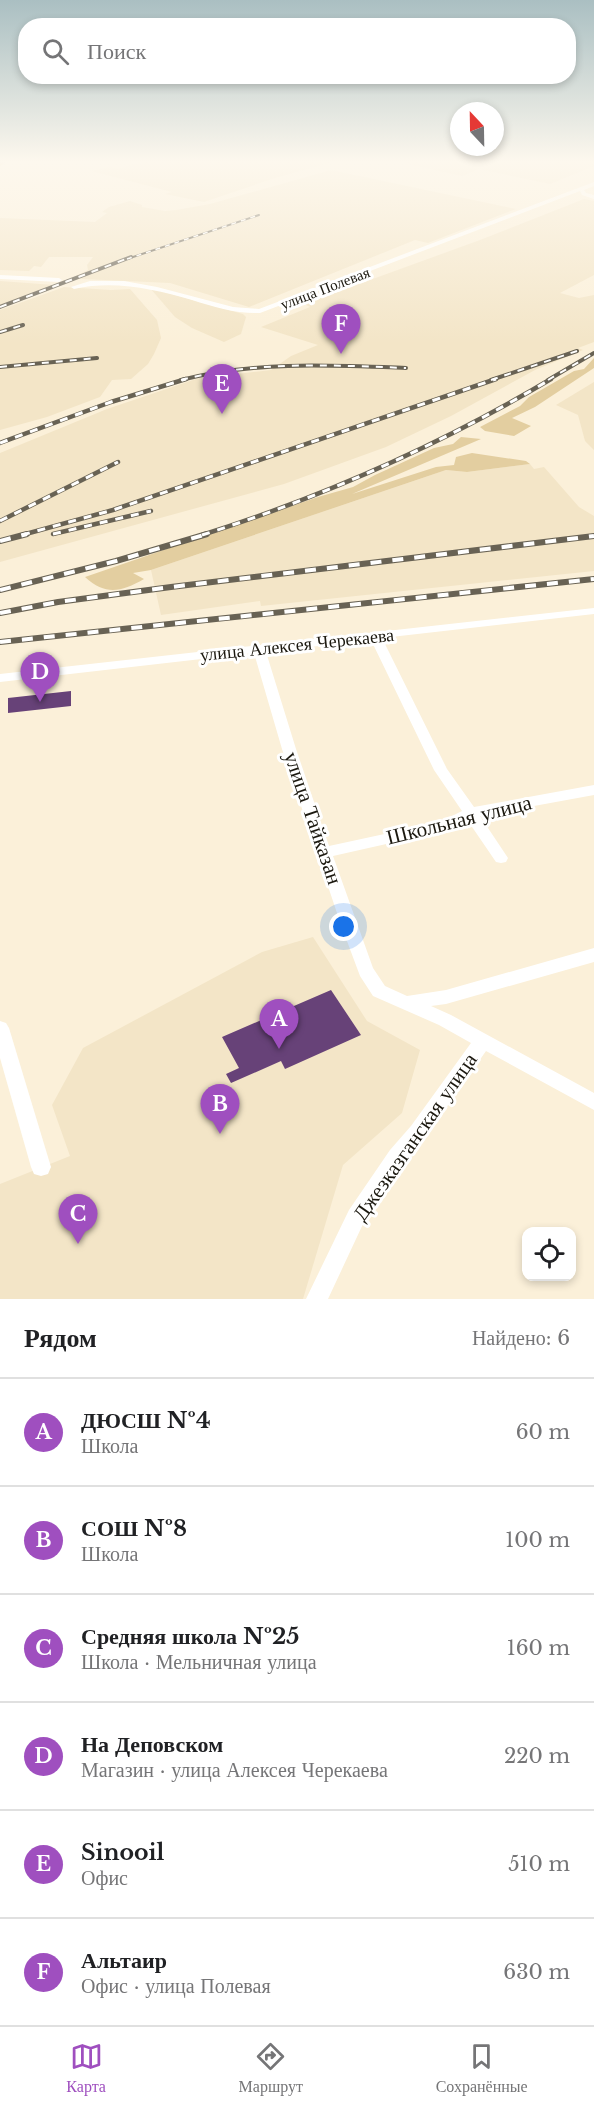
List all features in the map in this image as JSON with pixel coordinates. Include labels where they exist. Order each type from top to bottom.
[{"type":"street","name":"улица Полевая","points":[[74,287],[93,282],[135,284],[154,287],[243,312],[270,309],[494,223]]},
{"type":"street","points":[[0,277],[59,280]]},
{"type":"street","name":"улица Алексея Черекаева","points":[[0,678],[594,611]]},
{"type":"street","points":[[375,636],[441,770],[501,858]]},
{"type":"street","name":"улица Тайказан","points":[[259,649],[289,749],[366,971],[379,991],[446,1020],[594,1102]]},
{"type":"street","name":"Школьная улица","points":[[325,852],[444,826],[471,813],[594,790]]},
{"type":"street","points":[[405,1003],[446,997],[594,955]]},
{"type":"street","points":[[0,1028],[41,1167]]},
{"type":"street","name":"Джезказганская улица","points":[[317,1299],[357,1216],[483,1041]]},
{"type":"shaded area","points":[[0,223],[481,223],[428,243],[415,240],[249,307],[170,283],[82,279],[76,276],[88,270],[87,265],[93,257],[49,257],[41,267],[34,266],[29,271],[0,270]]},
{"type":"shaded area","points":[[524,223],[594,223],[594,275],[560,293],[579,298],[594,295],[594,342],[578,348],[583,350],[535,370],[451,416],[386,447],[284,484],[0,562],[0,453],[107,409],[199,378],[271,370],[291,356],[318,345],[261,327],[310,307],[304,304]]},
{"type":"shaded area","points":[[0,281],[54,285],[0,306]]},
{"type":"shaded area","points":[[64,287],[130,289],[157,320],[161,338],[154,354],[148,364],[131,379],[112,380],[100,397],[47,417],[0,430],[0,310]]},
{"type":"shaded area","points":[[150,288],[243,314],[246,317],[241,334],[224,342],[192,328],[175,317]]},
{"type":"shaded area","points":[[594,358],[594,368],[535,407],[512,418],[531,426],[514,436],[485,431],[480,427],[520,406],[529,397],[574,371],[584,369]]},
{"type":"shaded area","points":[[594,382],[594,450],[585,441],[578,415],[556,405]]},
{"type":"shaded area","points":[[461,437],[481,439],[352,494],[436,467],[454,465],[456,457],[472,453],[526,461],[530,464],[467,472],[446,470],[151,570],[133,573],[144,579],[121,589],[100,587],[85,577],[353,487],[434,448],[453,444]]},
{"type":"shaded area","points":[[530,464],[534,469],[544,467],[579,507],[594,516],[594,571],[261,606],[260,601],[161,615],[151,570],[446,470],[467,472]]},
{"type":"shaded area","points":[[313,937],[367,1021],[420,1050],[402,1113],[343,1165],[303,1299],[0,1299],[0,1184],[70,1156],[52,1105],[83,1048],[262,952]]},
{"type":"building","points":[[71,691],[71,706],[8,713],[8,698]]},
{"type":"building","points":[[331,990],[361,1035],[285,1069],[281,1061],[231,1083],[226,1074],[239,1068],[222,1037]]},
{"type":"railway","points":[[127,259],[236,223]]},
{"type":"railway","points":[[0,307],[131,257]]},
{"type":"railway","points":[[0,332],[23,325]]},
{"type":"railway","points":[[491,380],[577,351]]},
{"type":"railway","points":[[548,380],[594,353]]},
{"type":"railway","points":[[0,367],[97,358]]},
{"type":"railway","points":[[181,380],[265,367],[321,365],[406,368]]},
{"type":"railway","points":[[0,443],[111,402],[186,379]]},
{"type":"railway","points":[[22,535],[113,510],[496,379]]},
{"type":"railway","points":[[202,535],[293,503],[381,467],[467,426],[551,379]]},
{"type":"railway","points":[[0,521],[118,462]]},
{"type":"railway","points":[[53,534],[151,511]]},
{"type":"railway","points":[[0,541],[27,534]]},
{"type":"railway","points":[[0,590],[116,561],[207,534]]},
{"type":"railway","points":[[0,613],[58,602],[171,587],[594,536]]},
{"type":"railway","points":[[0,642],[594,579]]},
{"type":"place","name":"Альтаир","points":[[341,354]]},
{"type":"place","name":"Sinooil","points":[[222,414]]},
{"type":"place","name":"На Деповском","points":[[40,702]]},
{"type":"place","name":"ДЮСШ №4","points":[[279,1049]]},
{"type":"place","name":"СОШ №8","points":[[220,1134]]},
{"type":"place","name":"Средняя школа №25","points":[[78,1244]]}]
